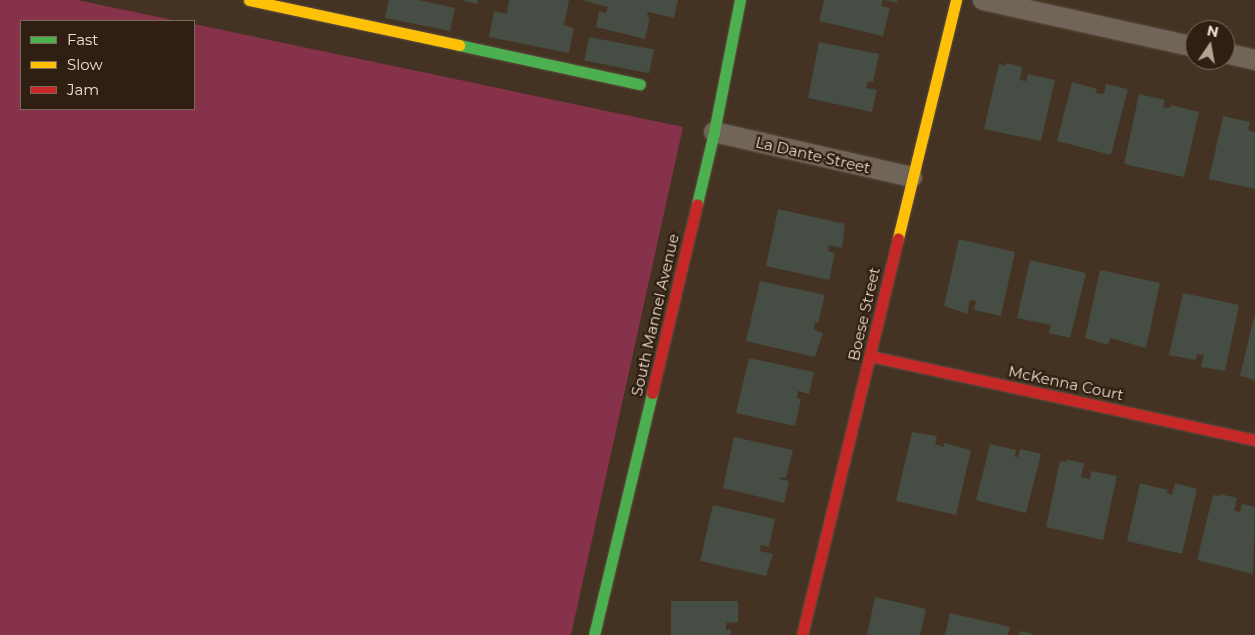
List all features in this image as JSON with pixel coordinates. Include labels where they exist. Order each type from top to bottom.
[{"type":"street","points":[[249,0],[329,8],[640,84]]},
{"type":"street","name":"South Mannel Avenue","points":[[594,635],[714,132],[740,0]]},
{"type":"street","name":"Boese Street","points":[[802,635],[956,0]]},
{"type":"street","points":[[983,0],[1185,45]]},
{"type":"street","points":[[1235,56],[1255,60]]},
{"type":"street","name":"La Dante Street","points":[[714,132],[912,177]]},
{"type":"street","name":"McKenna Court","points":[[870,356],[1255,440]]},
{"type":"shaded area","points":[[0,0],[77,0],[173,20],[20,20],[20,110],[195,110],[195,24],[683,127],[571,635],[0,635]]},
{"type":"building","points":[[389,0],[418,0],[455,8],[450,31],[385,18]]},
{"type":"building","points":[[461,0],[478,0],[477,4]]},
{"type":"building","points":[[509,0],[569,0],[564,25],[574,28],[569,53],[489,37],[494,11],[507,14]]},
{"type":"building","points":[[582,0],[678,0],[674,18],[648,12],[647,17],[650,17],[645,39],[596,27],[599,11],[606,13],[608,7]]},
{"type":"building","points":[[824,0],[883,0],[881,6],[890,8],[883,36],[819,21]]},
{"type":"building","points":[[885,0],[897,0],[897,3]]},
{"type":"building","points":[[589,37],[654,50],[649,73],[584,61]]},
{"type":"building","points":[[819,42],[879,54],[873,82],[868,81],[866,88],[877,90],[872,112],[808,98]]},
{"type":"building","points":[[1006,63],[1022,67],[1020,80],[1026,81],[1028,74],[1055,80],[1041,141],[984,129],[999,64],[1005,66]]},
{"type":"building","points":[[1072,82],[1097,89],[1096,93],[1104,94],[1106,84],[1128,89],[1111,155],[1057,141]]},
{"type":"building","points":[[1139,94],[1165,100],[1163,107],[1170,108],[1171,105],[1199,112],[1184,177],[1124,164]]},
{"type":"building","points":[[1223,116],[1250,122],[1248,130],[1255,132],[1255,189],[1209,179]]},
{"type":"building","points":[[778,209],[845,224],[842,248],[829,245],[828,251],[835,253],[829,280],[766,266]]},
{"type":"building","points":[[959,239],[1015,252],[1001,316],[974,310],[976,301],[970,300],[967,314],[944,306]]},
{"type":"building","points":[[1030,260],[1086,273],[1070,338],[1049,333],[1051,325],[1017,318]]},
{"type":"building","points":[[1100,270],[1160,283],[1146,348],[1110,338],[1108,345],[1085,338]]},
{"type":"building","points":[[760,281],[825,295],[818,323],[815,322],[814,330],[823,333],[815,357],[746,341]]},
{"type":"building","points":[[1183,293],[1239,305],[1225,371],[1201,367],[1204,355],[1197,354],[1196,360],[1169,355]]},
{"type":"building","points":[[1255,317],[1255,380],[1240,376]]},
{"type":"building","points":[[749,358],[814,372],[809,394],[798,391],[797,398],[801,399],[795,426],[736,413]]},
{"type":"building","points":[[912,432],[937,436],[935,444],[944,447],[944,443],[971,450],[956,515],[896,501]]},
{"type":"building","points":[[734,437],[793,450],[786,478],[781,477],[780,479],[789,481],[784,503],[723,488]]},
{"type":"building","points":[[990,444],[1016,450],[1015,457],[1018,457],[1020,449],[1041,454],[1026,513],[976,500]]},
{"type":"building","points":[[1067,460],[1084,463],[1081,477],[1090,479],[1091,471],[1117,476],[1103,540],[1046,527],[1060,461],[1066,462]]},
{"type":"building","points":[[1140,483],[1168,490],[1167,493],[1172,495],[1175,483],[1197,489],[1182,554],[1127,541]]},
{"type":"building","points":[[1220,494],[1237,498],[1234,511],[1240,512],[1242,504],[1255,507],[1253,574],[1197,560],[1213,495],[1220,496]]},
{"type":"building","points":[[713,505],[775,519],[769,547],[761,545],[760,551],[773,554],[766,576],[700,561]]},
{"type":"building","points":[[875,597],[926,609],[920,635],[867,635]]},
{"type":"building","points":[[671,601],[738,601],[738,622],[726,623],[726,630],[731,630],[731,635],[671,635]]},
{"type":"building","points":[[950,613],[1010,627],[1008,635],[945,635]]},
{"type":"building","points":[[1020,631],[1033,634],[1033,635],[1019,635]]},
{"type":"traffic: fast","points":[[697,204],[714,132],[740,0]]},
{"type":"traffic: fast","points":[[459,45],[640,84]]},
{"type":"traffic: fast","points":[[594,635],[652,393]]},
{"type":"traffic: slow","points":[[249,0],[459,45]]},
{"type":"traffic: slow","points":[[898,238],[956,0]]},
{"type":"traffic: jam","points":[[652,393],[697,204]]},
{"type":"traffic: jam","points":[[802,635],[898,238]]},
{"type":"traffic: jam","points":[[870,356],[1255,440]]}]
